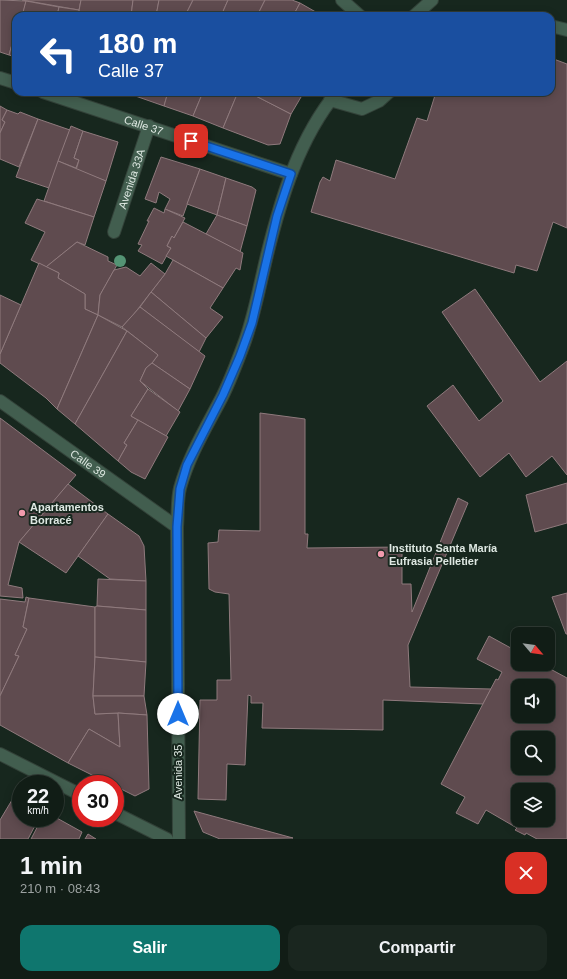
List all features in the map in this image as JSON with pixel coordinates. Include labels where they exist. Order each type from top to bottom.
[{"type":"street","points":[[342,0],[356,12]]},
{"type":"street","points":[[418,12],[432,0]]},
{"type":"street","points":[[555,27],[567,30]]},
{"type":"street","points":[[0,78],[12,82]]},
{"type":"street","name":"Calle 37","points":[[55,96],[291,174]]},
{"type":"street","points":[[333,96],[362,109],[379,101],[385,96]]},
{"type":"street","name":"Avenida 35","points":[[179,839],[177,527],[180,489],[187,465],[223,395],[252,323],[277,216],[291,174],[303,146],[333,96]]},
{"type":"street","name":"Avenida 33A","points":[[114,232],[149,126]]},
{"type":"street","name":"Calle 39","points":[[0,401],[177,527]]},
{"type":"street","points":[[2,758],[72,791]]},
{"type":"street","points":[[124,818],[167,839]]},
{"type":"building","points":[[0,0],[26,1],[23,12],[12,12],[12,44],[9,55],[0,52]]},
{"type":"building","points":[[22,0],[81,0],[79,10]]},
{"type":"building","points":[[81,0],[133,0],[132,12],[79,12]]},
{"type":"building","points":[[133,0],[159,0],[157,12],[132,12]]},
{"type":"building","points":[[159,0],[193,0],[187,12],[157,12]]},
{"type":"building","points":[[193,0],[228,0],[223,12],[187,12]]},
{"type":"building","points":[[228,0],[265,0],[259,12],[223,12]]},
{"type":"building","points":[[265,0],[292,0],[300,3],[295,12],[259,12]]},
{"type":"building","points":[[26,1],[59,7],[58,12],[23,12]]},
{"type":"building","points":[[300,3],[316,12],[295,12]]},
{"type":"building","points":[[59,7],[79,10],[79,12],[58,12]]},
{"type":"building","points":[[12,44],[12,56],[9,55]]},
{"type":"building","points":[[555,60],[567,64],[567,228],[553,222],[537,271],[516,265],[514,273],[311,212],[320,182],[323,177],[330,181],[336,160],[395,179],[417,118],[427,121],[435,96],[555,96]]},
{"type":"building","points":[[135,96],[167,96],[164,106]]},
{"type":"building","points":[[167,96],[201,96],[193,116],[164,106]]},
{"type":"building","points":[[201,96],[236,96],[223,128],[193,116]]},
{"type":"building","points":[[236,96],[256,96],[291,114],[280,144],[268,145],[223,128]]},
{"type":"building","points":[[256,96],[302,96],[291,114]]},
{"type":"building","points":[[0,106],[7,110],[2,120],[5,122],[0,133]]},
{"type":"building","points":[[7,110],[18,114],[20,112],[38,119],[19,167],[0,159],[0,133],[5,122],[2,120]]},
{"type":"building","points":[[38,119],[70,130],[49,188],[16,177]]},
{"type":"building","points":[[71,126],[83,131],[74,158],[79,160],[76,168],[58,161]]},
{"type":"building","points":[[83,131],[118,142],[106,181],[76,170],[79,160],[74,158]]},
{"type":"building","points":[[161,157],[200,169],[183,216],[165,209],[170,199],[159,192],[156,203],[145,199]]},
{"type":"building","points":[[58,161],[106,181],[94,217],[44,201]]},
{"type":"building","points":[[200,169],[226,178],[217,215],[187,204]]},
{"type":"building","points":[[226,178],[252,187],[256,190],[247,226],[217,215]]},
{"type":"building","points":[[37,199],[94,217],[85,245],[77,242],[46,267],[31,260],[45,232],[25,223]]},
{"type":"building","points":[[154,208],[164,213],[165,209],[185,218],[174,238],[172,236],[167,246],[171,248],[162,264],[138,251],[142,245],[138,244]]},
{"type":"building","points":[[217,215],[247,226],[240,252],[206,234]]},
{"type":"building","points":[[183,222],[243,253],[240,270],[236,268],[223,288],[166,256],[171,248],[167,246],[172,236],[174,238]]},
{"type":"building","points":[[77,242],[108,257],[108,261],[117,265],[100,295],[98,315],[85,309],[85,294],[58,278],[59,273],[46,267]]},
{"type":"building","points":[[173,260],[223,288],[210,308],[223,317],[206,338],[151,292],[165,274]]},
{"type":"building","points":[[39,263],[59,273],[58,278],[85,294],[85,309],[98,315],[57,409],[46,398],[0,363],[0,354]]},
{"type":"building","points":[[151,263],[165,274],[122,327],[98,315],[100,295],[114,270],[126,267],[140,276]]},
{"type":"building","points":[[475,289],[540,382],[567,361],[567,475],[552,456],[526,477],[509,453],[480,477],[427,406],[453,385],[479,421],[503,401],[442,312]]},
{"type":"building","points":[[151,292],[206,338],[199,352],[140,307]]},
{"type":"building","points":[[0,295],[21,305],[0,354]]},
{"type":"building","points":[[140,307],[205,356],[190,389],[152,363],[158,355],[122,327]]},
{"type":"building","points":[[98,315],[127,331],[75,424],[57,409]]},
{"type":"building","points":[[127,331],[158,355],[146,368],[140,381],[148,389],[131,416],[138,420],[124,443],[127,445],[118,461],[75,424]]},
{"type":"building","points":[[152,363],[190,389],[178,411],[140,381],[146,368]]},
{"type":"building","points":[[148,389],[180,412],[166,436],[131,416]]},
{"type":"building","points":[[260,413],[305,419],[305,534],[308,534],[307,548],[402,547],[402,584],[411,584],[412,612],[458,498],[468,503],[408,645],[410,687],[491,689],[483,704],[383,700],[383,730],[262,728],[263,703],[251,703],[251,696],[248,695],[245,765],[227,764],[226,800],[198,799],[200,700],[217,700],[217,680],[231,680],[229,594],[215,592],[209,589],[208,543],[218,542],[219,530],[260,531]]},
{"type":"building","name":"Apartamentos Borracé","points":[[0,418],[76,475],[19,542],[8,585],[22,588],[23,598],[0,596]]},
{"type":"building","points":[[138,420],[168,437],[145,479],[131,472],[118,461],[127,445],[124,443]]},
{"type":"building","points":[[567,483],[567,523],[535,532],[526,495]]},
{"type":"building","points":[[68,484],[108,514],[66,573],[19,542]]},
{"type":"building","points":[[108,514],[139,536],[144,546],[146,581],[110,579],[78,556]]},
{"type":"building","points":[[98,579],[146,581],[146,610],[97,606]]},
{"type":"building","points":[[567,593],[567,634],[566,634],[552,597]]},
{"type":"building","points":[[26,597],[29,598],[23,627],[27,629],[15,655],[19,656],[0,696],[0,599],[25,602]]},
{"type":"building","points":[[29,598],[95,607],[93,696],[95,714],[118,713],[120,747],[89,729],[68,763],[0,725],[0,696],[19,656],[15,655],[27,629],[23,627]]},
{"type":"building","points":[[95,607],[146,610],[146,662],[95,657]]},
{"type":"building","points":[[489,636],[511,648],[511,671],[554,671],[567,678],[567,839],[537,839],[526,833],[525,835],[515,830],[517,828],[515,827],[555,827],[555,783],[511,783],[511,825],[486,810],[478,824],[456,813],[465,797],[441,784],[496,679],[498,680],[502,672],[477,659]]},
{"type":"building","points":[[95,657],[146,662],[144,696],[93,696]]},
{"type":"building","points":[[93,696],[144,696],[147,715],[118,713],[95,714]]},
{"type":"building","points":[[118,713],[147,715],[149,789],[135,796],[124,790],[124,775],[92,775],[68,763],[89,729],[120,747]]},
{"type":"building","points":[[12,800],[12,827],[34,827],[28,839],[0,839],[0,820]]},
{"type":"building","points":[[194,811],[293,838],[220,839],[203,832]]},
{"type":"building","points":[[64,822],[82,832],[79,839],[31,839],[37,827],[64,827]]},
{"type":"building","points":[[88,834],[96,839],[85,839]]},
{"type":"place","name":"Apartamentos Borracé","points":[[22,513]]},
{"type":"place","name":"Instituto Santa María Eufrasia Pelletier","points":[[381,554]]},
{"type":"route","points":[[178,714],[177,527],[180,489],[187,465],[223,395],[252,323],[277,216],[291,174],[191,141]]}]
